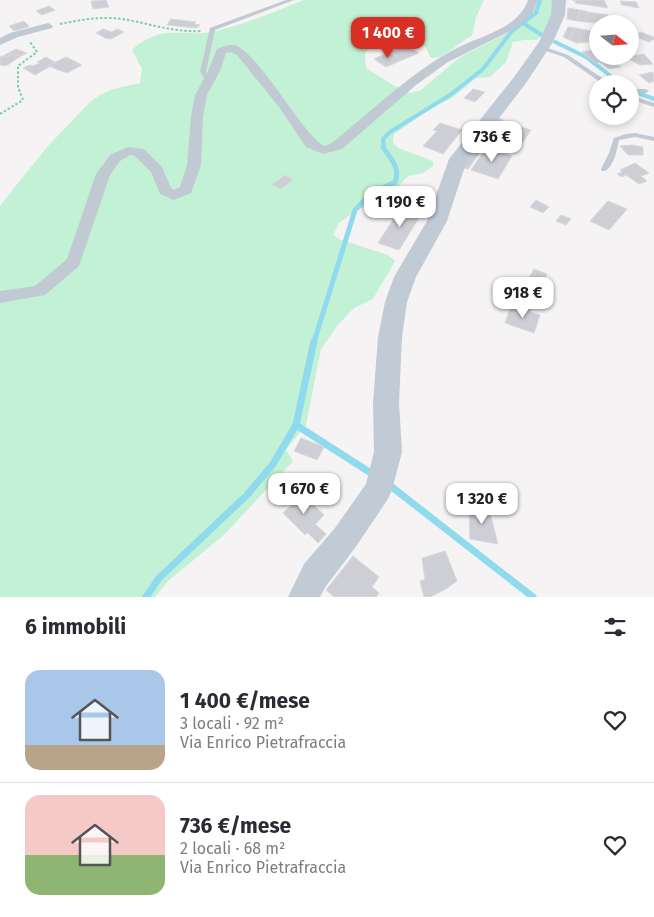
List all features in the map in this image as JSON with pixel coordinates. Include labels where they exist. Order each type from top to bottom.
[{"type":"street","points":[[0,297],[39,291],[74,262],[95,204],[103,174],[115,158],[128,151],[138,152],[157,170],[165,191],[174,195],[186,190],[194,165],[200,102],[221,51],[232,48],[241,53],[283,104],[311,144],[323,150],[337,146],[416,80],[460,51],[513,27],[526,15],[533,0]]},
{"type":"street","points":[[304,597],[315,575],[345,538],[378,490],[388,452],[386,403],[390,337],[396,302],[405,277],[437,221],[458,159],[520,80],[542,48],[558,15],[559,0]]},
{"type":"street","points":[[0,42],[14,35],[48,26]]},
{"type":"lane","points":[[208,81],[203,72],[212,29],[290,0]]},
{"type":"lane","points":[[542,48],[566,56],[594,75]]},
{"type":"lane","points":[[639,91],[646,91]]},
{"type":"lane","points":[[639,100],[654,106]]},
{"type":"lane","points":[[605,170],[613,153],[616,140],[626,134],[654,139]]},
{"type":"path","points":[[0,114],[23,100],[18,87],[18,66],[36,52],[30,42],[48,26],[81,20],[121,18],[194,32],[212,29]]},
{"type":"green space","points":[[304,0],[484,0],[476,17],[472,36],[442,56],[431,58],[425,46],[406,40],[392,40],[369,47],[365,54],[366,68],[393,85],[411,93],[421,90],[460,57],[509,32],[526,20],[534,9],[536,0],[556,0],[547,30],[537,40],[513,42],[506,62],[490,77],[476,78],[452,98],[433,107],[394,134],[393,142],[398,148],[433,161],[433,166],[423,173],[408,176],[396,189],[351,214],[339,223],[333,235],[339,239],[388,255],[395,261],[373,299],[350,312],[321,349],[306,425],[286,450],[293,461],[225,534],[168,581],[155,597],[0,597],[0,207],[2,203],[47,147],[90,102],[113,89],[140,83],[142,69],[132,50],[144,41],[154,36],[165,34],[207,33],[220,30]]},
{"type":"building","points":[[106,0],[109,7],[93,9],[91,1]]},
{"type":"building","points":[[572,0],[604,0],[608,8],[575,3],[576,1]]},
{"type":"building","points":[[620,1],[636,2],[639,8],[622,5]]},
{"type":"building","points":[[49,6],[55,10],[42,15],[36,11]]},
{"type":"building","points":[[568,8],[580,10],[577,21],[567,19]]},
{"type":"building","points":[[580,10],[588,12],[585,22],[577,21]]},
{"type":"building","points":[[588,12],[608,15],[589,15],[589,22],[585,22]]},
{"type":"building","points":[[171,19],[196,22],[194,24],[200,25],[197,28],[167,25]]},
{"type":"building","points":[[24,21],[28,27],[14,31],[9,26]]},
{"type":"building","points":[[568,27],[575,28],[570,40],[563,37]]},
{"type":"building","points":[[575,28],[589,30],[589,42],[577,43],[570,40]]},
{"type":"building","points":[[103,29],[112,32],[117,29],[124,32],[111,39],[96,33]]},
{"type":"building","points":[[641,32],[654,37],[654,39],[649,42],[639,38],[639,33]]},
{"type":"building","points":[[406,46],[419,53],[402,60],[390,52]]},
{"type":"building","points":[[16,49],[27,53],[21,56],[14,54],[1,57]]},
{"type":"building","points":[[589,51],[589,58],[582,52]]},
{"type":"building","points":[[390,52],[402,60],[386,67],[374,59]]},
{"type":"building","points":[[14,54],[21,56],[6,66],[0,65],[0,56],[6,57]]},
{"type":"building","points":[[644,54],[653,64],[639,64],[639,55]]},
{"type":"building","points":[[46,57],[56,63],[35,75],[23,68],[40,63],[37,62]]},
{"type":"building","points":[[66,57],[82,65],[67,73],[48,66]]},
{"type":"building","points":[[604,65],[618,65],[621,67],[609,69]]},
{"type":"building","points":[[653,72],[654,81],[649,83],[639,75]]},
{"type":"building","points":[[473,89],[485,92],[475,102],[464,98]]},
{"type":"building","points":[[496,117],[503,120],[488,141],[480,139]]},
{"type":"building","points":[[505,122],[531,130],[517,151],[491,142]]},
{"type":"building","points":[[440,123],[462,130],[443,154],[423,146],[437,131],[433,130]]},
{"type":"building","points":[[476,145],[484,147],[468,169],[460,167]]},
{"type":"building","points":[[632,145],[643,147],[643,155],[628,155],[620,146]]},
{"type":"building","points":[[486,148],[512,156],[498,179],[471,170]]},
{"type":"building","points":[[635,163],[649,173],[641,176],[647,181],[639,184],[626,175],[622,177],[617,174],[622,172],[620,170]]},
{"type":"building","points":[[285,175],[293,180],[281,189],[272,185]]},
{"type":"building","points":[[536,200],[549,207],[543,213],[530,207]]},
{"type":"building","points":[[608,201],[627,209],[609,230],[590,221]]},
{"type":"building","points":[[402,206],[422,213],[399,250],[378,243]]},
{"type":"building","points":[[561,215],[571,219],[566,225],[556,221]]},
{"type":"building","points":[[534,269],[547,274],[541,286],[528,280]]},
{"type":"building","points":[[507,280],[520,285],[514,298],[500,293]]},
{"type":"building","points":[[524,304],[532,307],[530,312],[540,315],[534,333],[505,323],[511,306],[522,310]]},
{"type":"building","points":[[301,438],[324,447],[317,460],[294,451]]},
{"type":"building","points":[[303,495],[324,515],[305,535],[283,513]]},
{"type":"building","points":[[488,505],[498,544],[470,539],[469,507]]},
{"type":"building","points":[[315,524],[326,534],[318,543],[307,532]]},
{"type":"building","points":[[445,551],[457,581],[430,597],[424,597],[420,581],[425,580],[422,558]]},
{"type":"building","points":[[353,556],[379,577],[372,587],[379,593],[376,597],[334,597],[326,590]]},
{"type":"waterway","points":[[384,148],[383,139],[390,132],[450,95],[483,69],[511,32],[536,13],[540,0]]},
{"type":"waterway","points":[[523,23],[545,37]]},
{"type":"waterway","points":[[555,42],[586,57],[609,75]]},
{"type":"waterway","points":[[639,93],[654,99]]},
{"type":"waterway","points":[[314,342],[355,210],[372,193],[395,182],[396,168],[383,147]]},
{"type":"waterway","points":[[296,425],[314,341]]},
{"type":"waterway","points":[[146,597],[159,578],[247,495],[273,464],[296,425]]},
{"type":"waterway","points":[[296,425],[374,475]]},
{"type":"waterway","points":[[388,484],[533,597]]}]
